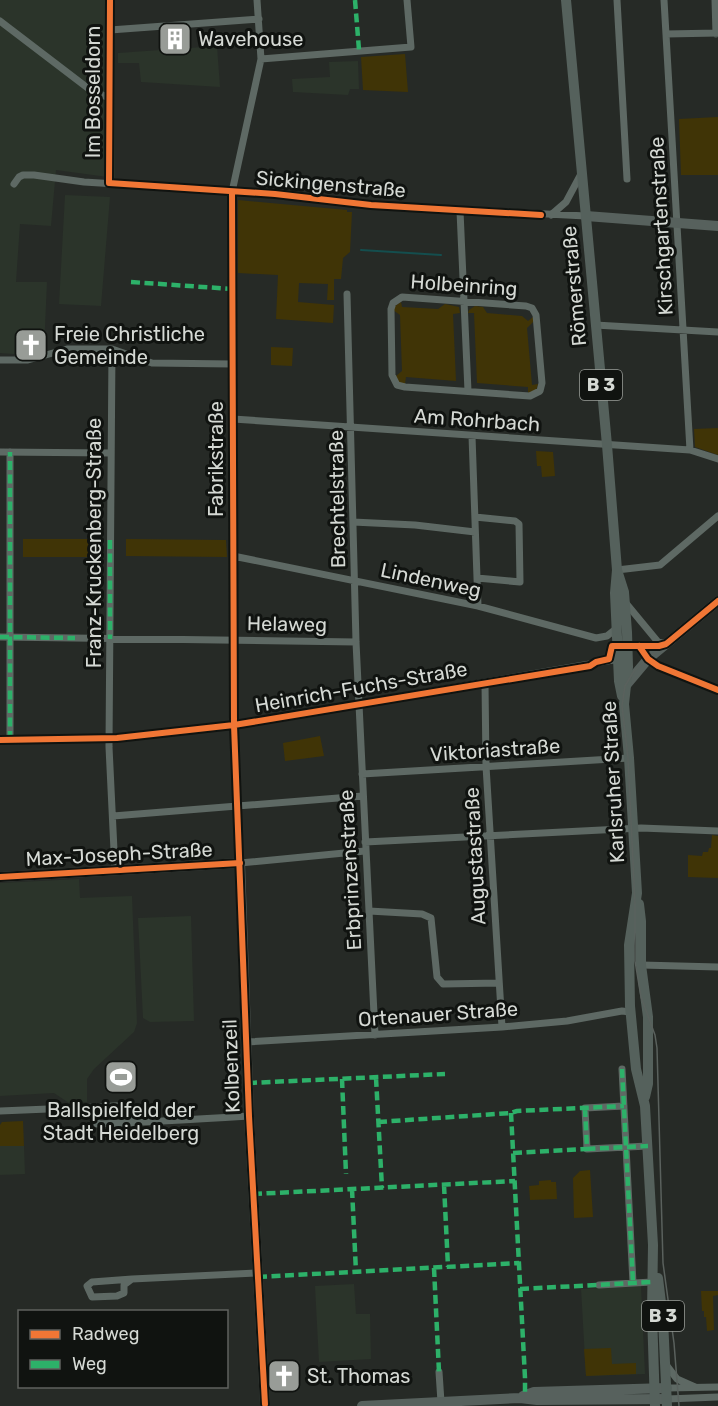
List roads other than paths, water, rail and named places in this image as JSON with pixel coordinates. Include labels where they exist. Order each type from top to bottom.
[{"type":"main road","name":"Römerstraße","points":[[566,0],[617,570],[625,602],[628,646],[627,684]]},
{"type":"main road","name":"Römerstraße","points":[[617,570],[615,593],[619,681],[624,704]]},
{"type":"main road","name":"Karlsruher Straße","points":[[627,684],[624,704],[637,893],[641,921],[641,965],[648,1008],[648,1084],[645,1098]]},
{"type":"main road","name":"Karlsruher Straße","points":[[637,893],[628,945],[630,1012],[636,1069],[645,1098],[653,1245],[655,1397]]},
{"type":"main road","name":"B 3","points":[[630,1012],[636,1017],[642,1040],[647,1046]]},
{"type":"main road","name":"Karlsruher Straße","points":[[653,1245],[663,1318],[667,1398]]},
{"type":"street","name":"Im Bosseldorn","points":[[109,183],[110,0]]},
{"type":"street","name":"Fabrikstraße","points":[[234,725],[232,192],[261,59],[257,0]]},
{"type":"street","points":[[261,59],[411,47],[407,0]]},
{"type":"street","points":[[617,0],[627,178]]},
{"type":"street","name":"Kirschgartenstraße","points":[[664,0],[690,450]]},
{"type":"street","points":[[666,34],[717,33],[715,0]]},
{"type":"street","points":[[110,30],[259,19]]},
{"type":"street","name":"Im Bosseldorn","points":[[0,21],[89,89],[109,98]]},
{"type":"street","points":[[551,215],[566,202],[582,173]]},
{"type":"street","name":"Sickingenstraße","points":[[14,184],[19,177],[28,175],[275,194],[371,205],[586,216],[718,226]]},
{"type":"street","points":[[460,211],[468,391]]},
{"type":"street","name":"Brechtelstraße","points":[[347,294],[359,703]]},
{"type":"street","name":"Holbeinring","points":[[405,297],[526,306],[534,310],[542,383],[539,393],[530,396],[468,391],[400,387],[395,383],[392,375],[391,309],[396,300],[405,297]]},
{"type":"street","points":[[596,325],[718,332]]},
{"type":"street","points":[[0,360],[28,360],[67,349],[112,349],[152,363],[232,364]]},
{"type":"street","name":"Franz-Kruckenberg-Straße","points":[[112,349],[110,738],[116,871]]},
{"type":"street","name":"Am Rohrbach","points":[[233,419],[352,429],[690,450],[718,459]]},
{"type":"street","points":[[472,436],[478,606]]},
{"type":"street","points":[[0,452],[111,453]]},
{"type":"street","points":[[10,452],[10,740]]},
{"type":"street","points":[[617,570],[660,565],[718,516]]},
{"type":"street","points":[[475,517],[514,521],[519,524],[520,582],[477,578]]},
{"type":"street","points":[[353,522],[415,525],[475,532]]},
{"type":"street","name":"Lindenweg","points":[[233,556],[478,606],[596,638],[607,636],[617,628]]},
{"type":"street","name":"Karlsruher Straße","points":[[627,684],[648,660],[718,601]]},
{"type":"street","points":[[625,602],[658,642],[666,644]]},
{"type":"street","name":"Helaweg","points":[[0,638],[356,642]]},
{"type":"street","name":"Heinrich-Fuchs-Straße","points":[[0,740],[110,738],[234,725],[619,659]]},
{"type":"street","points":[[648,660],[668,671],[718,690]]},
{"type":"street","name":"Augustastraße","points":[[485,683],[486,766],[502,1027]]},
{"type":"street","name":"Erbprinzenstraße","points":[[359,703],[375,1035]]},
{"type":"street","name":"Kolbenzeil","points":[[234,725],[249,1116],[265,1405]]},
{"type":"street","name":"Viktoriastraße","points":[[362,774],[629,758]]},
{"type":"street","points":[[113,816],[363,796]]},
{"type":"street","points":[[365,842],[633,828],[718,831]]},
{"type":"street","name":"Max-Joseph-Straße","points":[[0,877],[216,865],[365,851]]},
{"type":"street","points":[[216,865],[228,871],[240,886]]},
{"type":"street","points":[[369,911],[422,914],[431,918],[437,977],[443,984],[499,983]]},
{"type":"street","points":[[641,965],[718,967]]},
{"type":"street","name":"Ortenauer Straße","points":[[246,1042],[502,1027],[567,1021],[622,1011],[630,1012]]},
{"type":"street","points":[[622,1069],[633,1283]]},
{"type":"street","points":[[0,1111],[131,1105],[132,1123]]},
{"type":"street","points":[[624,1106],[585,1108],[587,1149],[648,1146]]},
{"type":"street","points":[[96,1107],[97,1124],[249,1116]]},
{"type":"street","points":[[132,1279],[124,1285],[124,1293],[117,1296],[92,1297],[87,1286],[92,1282],[132,1279],[258,1273]]},
{"type":"street","points":[[599,1285],[652,1282]]},
{"type":"street","points":[[665,1363],[677,1379],[698,1388]]},
{"type":"street","points":[[439,1372],[441,1402]]},
{"type":"street","points":[[667,1398],[698,1388],[718,1387]]},
{"type":"street","points":[[362,1406],[500,1402],[520,1398],[534,1392],[682,1400],[718,1397]]},
{"type":"street","points":[[520,1398],[537,1400],[655,1397]]},
{"type":"street","points":[[621,1399],[633,1406]]},
{"type":"waterway","points":[[361,250],[441,255]]},
{"type":"tram line","points":[[679,1406],[674,1343],[663,1263],[657,1048],[655,1035],[641,997],[635,961],[635,904],[628,758],[622,706],[625,686],[634,671],[718,598]]},
{"type":"place","name":"Wavehouse","points":[[175,39]]},
{"type":"place","name":"Freie Christliche Gemeinde","points":[[31,345]]},
{"type":"place","name":"Ballspielfeld der Stadt Heidelberg","points":[[121,1077]]},
{"type":"place","name":"St. Thomas","points":[[284,1376]]}]
